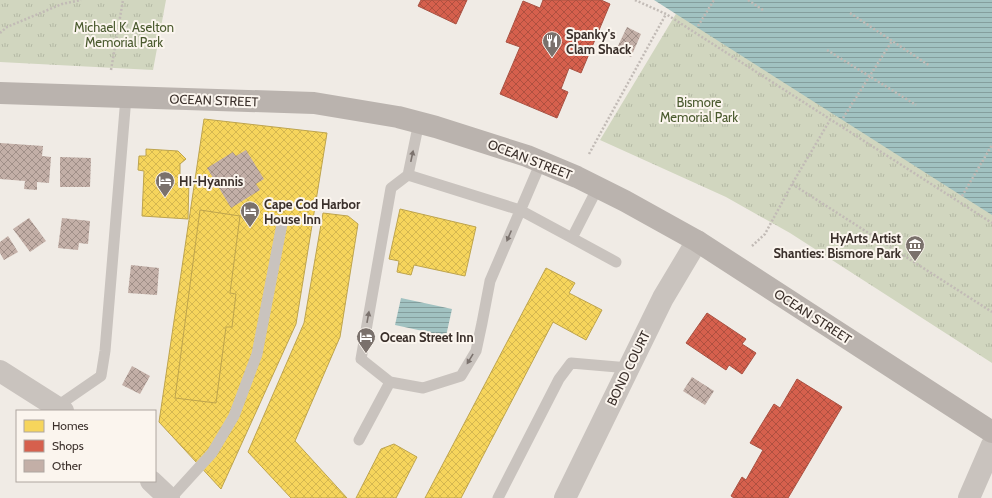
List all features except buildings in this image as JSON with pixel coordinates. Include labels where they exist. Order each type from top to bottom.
[{"type":"main road","name":"OCEAN STREET","points":[[0,93],[314,103],[384,114],[419,122],[483,142],[541,162],[577,177],[625,201],[697,241],[992,432]]},
{"type":"street","name":"BOND COURT","points":[[564,498],[663,298],[697,241]]},
{"type":"street","points":[[2,373],[60,409]]},
{"type":"street","points":[[969,498],[992,445]]},
{"type":"street","points":[[152,482],[170,498]]},
{"type":"lane","points":[[60,409],[101,376],[105,351],[116,97]]},
{"type":"lane","points":[[419,122],[408,175],[391,188],[361,359],[390,382],[423,388],[461,376],[476,351],[490,281],[541,162]]},
{"type":"lane","points":[[408,175],[520,210],[616,262]]},
{"type":"lane","points":[[572,238],[598,187]]},
{"type":"lane","points":[[170,498],[212,453],[234,416],[257,354],[282,224]]},
{"type":"lane","points":[[498,498],[559,380],[571,363],[628,368]]},
{"type":"lane","points":[[358,440],[390,382]]},
{"type":"path","points":[[0,33],[7,27],[62,4],[82,0]]},
{"type":"path","points":[[116,97],[123,0]]},
{"type":"path","points":[[635,0],[666,14],[992,223]]},
{"type":"path","points":[[698,26],[714,0]]},
{"type":"path","points":[[748,0],[763,10]]},
{"type":"path","points":[[850,13],[930,66]]},
{"type":"path","points":[[577,177],[666,14]]},
{"type":"path","points":[[843,118],[892,41]]},
{"type":"path","points":[[827,50],[916,105]]},
{"type":"path","points":[[732,263],[765,234],[792,184],[830,120]]},
{"type":"path","points":[[962,196],[992,145]]},
{"type":"path","points":[[792,184],[992,312]]},
{"type":"green space","name":"Michael K. Aselton Memorial Park","points":[[0,0],[166,0],[153,70],[0,62]]},
{"type":"green space","name":"Bismore Memorial Park","points":[[677,12],[992,213],[992,363],[790,233],[726,197],[600,140]]},
{"type":"water","points":[[654,0],[992,0],[992,215],[962,196]]},
{"type":"water","points":[[401,298],[452,309],[446,336],[395,325]]},
{"type":"place","name":"Spanky's Clam Shack","points":[[552,58]]},
{"type":"place","name":"HI-Hyannis","points":[[165,198]]},
{"type":"place","name":"Cape Cod Harbor House Inn","points":[[250,228]]},
{"type":"place","name":"HyArts Artist Shanties: Bismore Park","points":[[915,262]]},
{"type":"place","name":"Ocean Street Inn","points":[[366,354]]}]
